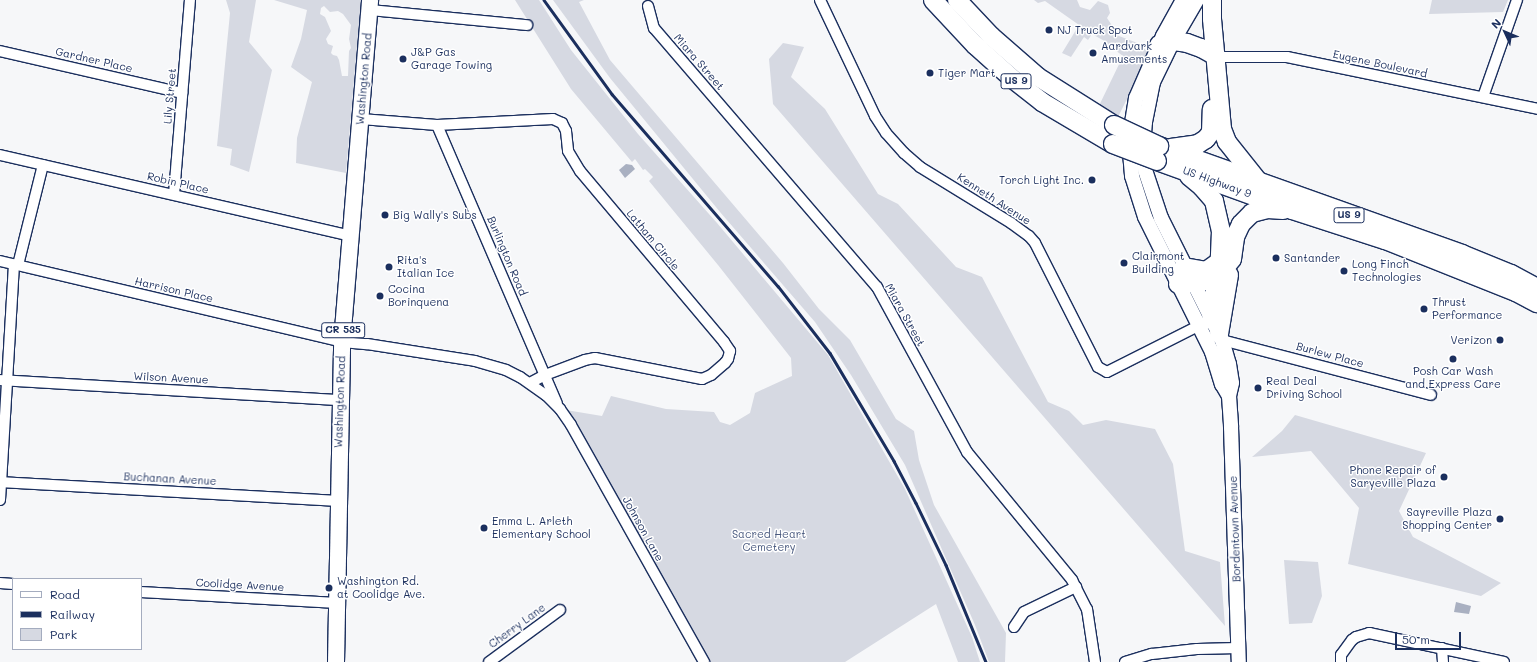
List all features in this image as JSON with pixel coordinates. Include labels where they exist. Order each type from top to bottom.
[{"type":"highway","name":"US Highway 9","points":[[933,0],[975,45],[1014,80],[1042,102],[1113,144],[1161,152],[1258,182],[1462,254],[1511,274],[1537,288]]},
{"type":"highway","name":"US Highway 9","points":[[957,0],[991,36],[1033,72],[1068,97],[1161,152],[1181,169],[1292,210],[1385,240],[1516,292],[1537,302]]},
{"type":"highway","points":[[1198,0],[1222,129],[1227,142],[1258,182]]},
{"type":"highway","points":[[1161,152],[1198,144],[1206,139],[1211,132],[1210,58],[1212,0]]},
{"type":"highway","points":[[1166,47],[1191,55],[1203,61],[1210,58]]},
{"type":"highway","points":[[1181,169],[1202,186],[1214,202],[1226,257],[1213,330]]},
{"type":"highway","points":[[1213,330],[1213,299],[1219,276],[1241,224],[1252,213],[1268,209],[1292,210]]},
{"type":"highway","points":[[1184,267],[1206,271],[1226,257]]},
{"type":"highway","points":[[1186,283],[1211,280],[1219,276]]},
{"type":"main road","name":"Washington Road","points":[[336,662],[342,342],[370,5]]},
{"type":"street","name":"Lily Street","points":[[174,194],[190,0]]},
{"type":"street","name":"Kenneth Avenue","points":[[820,0],[875,116],[886,133],[904,153],[920,167],[1011,223],[1029,236],[1035,244],[1098,367],[1107,372],[1213,330]]},
{"type":"street","name":"Bordentown Avenue","points":[[1183,0],[1153,82],[1146,115],[1143,145],[1145,170],[1161,218],[1184,267],[1186,283]]},
{"type":"street","name":"Bordentown Avenue","points":[[1198,0],[1166,47],[1136,98],[1129,141],[1132,176],[1145,217],[1186,283],[1213,330],[1230,364],[1232,383],[1229,396],[1239,655]]},
{"type":"street","points":[[1483,97],[1517,0]]},
{"type":"street","points":[[370,5],[527,25]]},
{"type":"street","name":"Miara Street","points":[[648,6],[654,28],[877,287],[963,446],[1051,552],[1076,587],[1086,609],[1095,662]]},
{"type":"street","name":"Gardner Place","points":[[0,51],[182,93]]},
{"type":"street","name":"Eugene Boulevard","points":[[1210,58],[1287,57],[1537,109]]},
{"type":"street","name":"Latham Circle","points":[[361,119],[437,125],[553,119],[562,123],[566,131],[568,151],[580,171],[730,351],[728,359],[725,363],[711,375],[702,379],[595,358],[585,360],[545,375],[530,383]]},
{"type":"street","name":"Burlington Road","points":[[437,125],[545,375]]},
{"type":"street","name":"Robin Place","points":[[0,155],[351,236]]},
{"type":"street","points":[[0,500],[4,381],[16,265],[42,165]]},
{"type":"street","name":"Harrison Place","points":[[0,261],[342,342]]},
{"type":"street","name":"Bordentown Avenue","points":[[1213,330],[1212,352],[1222,384],[1229,396]]},
{"type":"street","name":"Burlew Place","points":[[1213,330],[1431,395]]},
{"type":"street","name":"Johnson Lane","points":[[342,342],[367,344],[474,361],[506,370],[530,383],[560,409]]},
{"type":"street","name":"Johnson Lane","points":[[545,375],[560,409],[577,434],[704,662]]},
{"type":"street","name":"Wilson Avenue","points":[[4,381],[340,400]]},
{"type":"street","name":"Buchanan Avenue","points":[[0,482],[338,501]]},
{"type":"street","points":[[0,583],[12,584]]},
{"type":"street","points":[[1014,627],[1024,612],[1076,587]]},
{"type":"street","name":"Coolidge Avenue","points":[[142,592],[337,603]]},
{"type":"street","name":"Cherry Lane","points":[[489,662],[560,610]]},
{"type":"street","points":[[1341,662],[1341,655],[1352,640],[1356,637],[1369,633],[1504,662]]},
{"type":"street","points":[[1442,648],[1443,662]]},
{"type":"street","points":[[1125,662],[1152,654],[1197,649],[1239,655]]},
{"type":"green space","points":[[226,0],[256,0],[249,42],[272,70],[249,172],[230,165],[232,149],[217,146],[230,13]]},
{"type":"green space","points":[[274,0],[361,0],[346,173],[296,163],[297,138],[312,82],[291,67],[301,39],[307,10]],"holes":[[[324,6],[330,12],[338,11],[343,14],[351,25],[349,39],[351,48],[349,51],[348,76],[342,76],[339,60],[337,56],[331,53],[333,46],[328,44],[326,39],[331,31],[325,17],[320,14],[321,8]]]},
{"type":"green space","name":"Sacred Heart Cemetery","points":[[515,0],[539,0],[571,50],[638,134],[717,223],[828,355],[905,489],[972,637],[980,662],[958,662],[936,604],[845,662],[704,662],[560,409],[602,416],[611,396],[666,409],[714,412],[720,422],[730,425],[750,413],[755,393],[792,376],[791,358],[718,265],[649,181],[653,177],[645,169],[643,170],[635,159],[632,162],[571,89]]},
{"type":"green space","points":[[553,0],[584,0],[579,2],[610,60],[783,263],[819,309],[850,340],[896,419],[914,431],[919,460],[934,505],[1006,633],[1005,662],[989,662],[975,625],[905,465],[851,375],[815,322],[720,212],[610,78]]},
{"type":"green space","points":[[1034,0],[1077,0],[1080,7],[1090,10],[1098,1],[1108,5],[1110,13],[1107,18],[1119,36],[1140,44],[1153,58],[1136,98],[1127,99],[1114,125],[1095,114],[1123,56],[1107,44],[1108,43],[1092,34],[1088,40],[1084,37],[1071,57],[1062,53],[1079,25],[1045,1],[1038,3]]},
{"type":"green space","points":[[1432,0],[1508,0],[1503,12],[1429,14]]},
{"type":"green space","points":[[783,43],[804,47],[791,77],[825,109],[878,194],[898,204],[956,267],[982,277],[1048,402],[1069,411],[1083,425],[1106,420],[1155,429],[1173,464],[1185,551],[1220,562],[1225,626],[773,104],[769,59]]},
{"type":"green space","points":[[1295,415],[1426,453],[1399,511],[1413,537],[1501,583],[1481,596],[1348,564],[1359,508],[1311,451],[1252,457],[1282,431]]},
{"type":"green space","points":[[1284,560],[1318,562],[1322,596],[1312,623],[1289,624]]},
{"type":"water","points":[[626,164],[632,165],[635,169],[625,178],[619,170]]},
{"type":"water","points":[[1456,602],[1471,606],[1469,614],[1454,612]]},
{"type":"railway","points":[[544,0],[612,94],[778,286],[830,353],[894,461],[916,503],[946,565],[986,662]]},
{"type":"place","name":"NJ Truck Spot","points":[[1049,30]]},
{"type":"place","name":"Aardvark Amusements","points":[[1093,53]]},
{"type":"place","name":"J&P Gas Garage Towing","points":[[403,59]]},
{"type":"place","name":"Tiger Mart","points":[[930,73]]},
{"type":"place","name":"Torch Light Inc.","points":[[1092,180]]},
{"type":"place","name":"Big Wally's Subs","points":[[385,215]]},
{"type":"place","name":"Santander","points":[[1276,258]]},
{"type":"place","name":"Clairmont Building","points":[[1124,263]]},
{"type":"place","name":"Rita's Italian Ice","points":[[389,267]]},
{"type":"place","name":"Long Finch Technologies","points":[[1344,271]]},
{"type":"place","name":"Cocina Borinquena","points":[[380,296]]},
{"type":"place","name":"Thrust Performance","points":[[1424,309]]},
{"type":"place","name":"Verizon","points":[[1500,340]]},
{"type":"place","name":"Posh Car Wash and Express Care","points":[[1453,359]]},
{"type":"place","name":"Real Deal Driving School","points":[[1258,388]]},
{"type":"place","name":"Phone Repair of Saryeville Plaza","points":[[1444,477]]},
{"type":"place","name":"Sayreville Plaza Shopping Center","points":[[1500,519]]},
{"type":"place","name":"Emma L. Arleth Elementary School","points":[[484,528]]},
{"type":"place","name":"Washington Rd. at Coolidge Ave.","points":[[329,588]]}]
